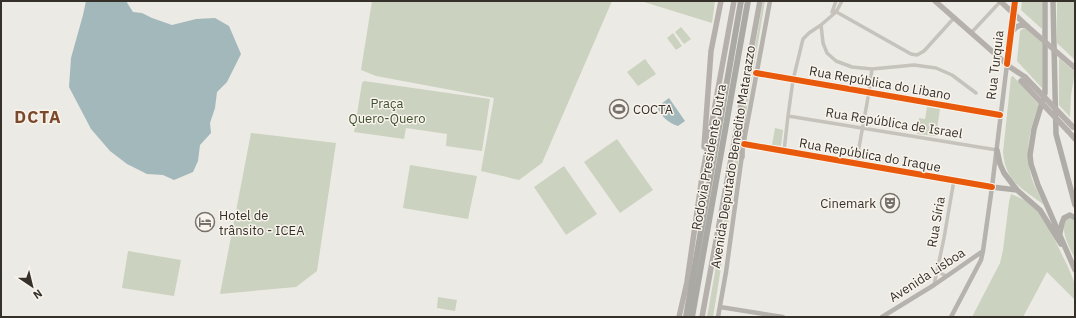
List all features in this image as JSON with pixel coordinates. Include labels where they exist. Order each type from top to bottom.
[{"type":"highway","name":"Rodovia Presidente Dutra","points":[[686,317],[741,1]]},
{"type":"highway","name":"Rodovia Presidente Dutra","points":[[692,317],[748,1]]},
{"type":"highway","points":[[1045,1],[1046,93],[1034,129],[1030,155],[1038,185],[1072,264]]},
{"type":"highway","points":[[1053,1],[1056,134],[1075,205]]},
{"type":"highway","points":[[997,150],[1000,164],[1004,173],[1017,190],[1040,210],[1055,233],[1075,270]]},
{"type":"highway","points":[[1064,165],[1075,192]]},
{"type":"highway","points":[[992,187],[1017,190]]},
{"type":"highway","points":[[1060,234],[1064,218],[1070,215],[1075,218]]},
{"type":"main road","points":[[702,177],[711,50],[721,1]]},
{"type":"main road","points":[[680,317],[687,282],[702,177],[734,1]]},
{"type":"main road","points":[[702,317],[760,1]]},
{"type":"main road","name":"Avenida Deputado Benedito Matarazzo","points":[[718,317],[726,272],[744,144],[770,1]]},
{"type":"main road","points":[[935,1],[1008,65],[1074,128]]},
{"type":"main road","points":[[1000,1],[1075,68]]},
{"type":"main road","points":[[1010,34],[1015,27],[1027,26]]},
{"type":"main road","name":"Rua Turquia","points":[[951,316],[981,260],[1008,65]]},
{"type":"main road","points":[[1023,79],[1075,139]]},
{"type":"main road","points":[[742,157],[743,93]]},
{"type":"main road","name":"Avenida Lisboa","points":[[882,317],[934,285],[983,251]]},
{"type":"main road","points":[[720,307],[783,317]]},
{"type":"street","points":[[834,11],[836,1]]},
{"type":"street","points":[[784,151],[793,80],[803,39],[832,15],[842,1]]},
{"type":"street","points":[[971,33],[1000,1]]},
{"type":"street","name":"Rua Turquia","points":[[1008,65],[1010,34],[1015,1]]},
{"type":"street","points":[[834,11],[911,54],[918,55],[924,51],[954,18]]},
{"type":"street","points":[[821,25],[823,43],[827,53],[836,62],[852,67],[872,69],[914,65],[936,68],[952,74],[976,94]]},
{"type":"street","points":[[856,164],[872,69]]},
{"type":"street","name":"Rua República do Libano","points":[[756,73],[1000,115]]},
{"type":"street","name":"Rua República de Israel","points":[[788,116],[997,150]]},
{"type":"street","name":"Rua República do Iraque","points":[[744,144],[992,187]]},
{"type":"street","name":"Rua Síria","points":[[934,285],[954,180]]},
{"type":"street","name":"Rua Síria","points":[[938,266],[942,274],[947,276]]},
{"type":"green space","points":[[372,1],[612,1],[542,163],[519,180],[481,171],[494,98],[376,76],[361,70]]},
{"type":"green space","points":[[643,1],[715,1],[712,23],[644,2]]},
{"type":"green space","points":[[763,1],[765,1],[713,317],[707,317]]},
{"type":"green space","points":[[1022,1],[1042,1],[1042,29],[1021,10]]},
{"type":"green space","points":[[1057,1],[1075,1],[1075,60],[1057,43]]},
{"type":"green space","points":[[681,27],[691,39],[684,44],[675,32]]},
{"type":"green space","points":[[1024,28],[1042,43],[1042,88],[1017,61],[1020,31]]},
{"type":"green space","points":[[673,33],[682,46],[676,50],[667,38]]},
{"type":"green space","points":[[1059,58],[1075,72],[1071,95],[1070,117],[1059,105]]},
{"type":"green space","points":[[645,59],[656,74],[638,86],[627,72]]},
{"type":"green space","points":[[1013,76],[1039,105],[1030,133],[1028,160],[1032,179],[1044,205],[1016,184],[1007,171],[1004,162],[1003,152],[1011,77]]},
{"type":"green space","name":"Praça Quero-Quero","points":[[364,81],[490,99],[482,151],[446,146],[447,134],[406,128],[404,139],[354,132],[362,83]]},
{"type":"green space","points":[[927,107],[940,109],[936,136],[917,134],[919,118],[925,119]]},
{"type":"green space","points":[[775,128],[783,130],[781,146],[772,145]]},
{"type":"green space","points":[[251,133],[336,143],[317,271],[296,287],[220,294]]},
{"type":"green space","points":[[617,139],[653,190],[620,213],[584,162]]},
{"type":"green space","points":[[410,165],[477,176],[468,219],[403,208]]},
{"type":"green space","points":[[564,166],[597,214],[566,235],[534,187]]},
{"type":"green space","points":[[1011,194],[1027,201],[1038,211],[1052,234],[1075,284],[1075,300],[1047,272],[1023,317],[972,317],[1000,263]]},
{"type":"green space","points":[[1069,218],[1075,222],[1075,259],[1066,240],[1064,230],[1065,219]]},
{"type":"green space","points":[[128,251],[181,260],[174,296],[122,288]]},
{"type":"green space","points":[[438,297],[457,300],[455,311],[437,308]]},
{"type":"water","points":[[86,1],[126,1],[133,12],[142,13],[172,25],[196,19],[215,18],[229,26],[241,54],[227,82],[217,92],[215,108],[210,123],[211,133],[200,145],[198,161],[193,172],[174,180],[163,175],[147,174],[127,164],[110,151],[91,129],[69,87],[71,58]]},
{"type":"water","points":[[669,98],[685,121],[678,126],[665,119],[657,107]]},
{"type":"cycle path","points":[[1007,64],[1015,1]]},
{"type":"cycle path","points":[[756,73],[1000,115]]},
{"type":"cycle path","points":[[744,144],[992,187]]},
{"type":"place","name":"COCTA","points":[[619,109]]},
{"type":"place","name":"Cinemark","points":[[890,203]]},
{"type":"place","name":"Hotel de trânsito - ICEA","points":[[205,222]]},
{"type":"district","name":"DCTA","points":[[38,117]]}]
